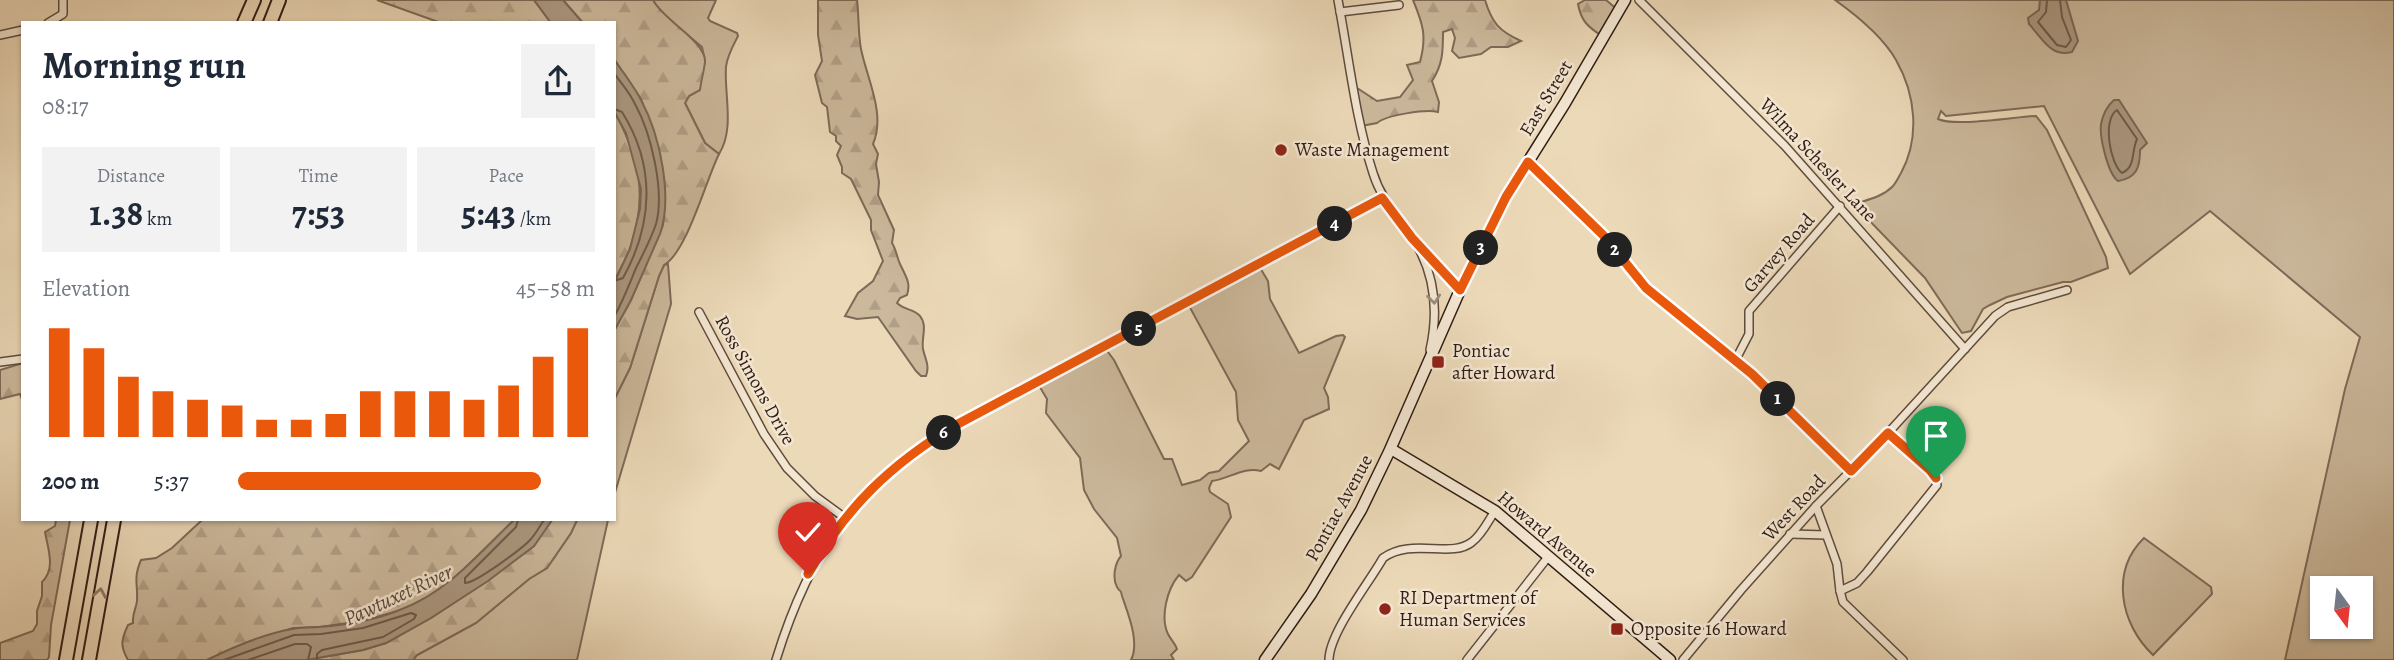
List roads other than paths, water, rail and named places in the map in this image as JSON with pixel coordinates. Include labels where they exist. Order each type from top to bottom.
[{"type":"highway","points":[[245,21],[254,0]]},
{"type":"highway","points":[[271,21],[279,0]]},
{"type":"highway","points":[[66,660],[91,521]]},
{"type":"highway","points":[[89,660],[114,521]]},
{"type":"main road","name":"East Street","points":[[1460,290],[1506,197],[1625,0]]},
{"type":"main road","name":"Pontiac Avenue","points":[[1265,660],[1331,563],[1361,510],[1391,449],[1460,290]]},
{"type":"main road","name":"Howard Avenue","points":[[1391,449],[1495,511],[1670,660]]},
{"type":"street","points":[[51,21],[63,13],[63,0]]},
{"type":"street","name":"Pontiac Avenue","points":[[1338,0],[1364,141],[1382,198],[1412,238],[1460,290]]},
{"type":"street","name":"Wilma Schesler Lane","points":[[1639,0],[1762,122],[1840,206],[1965,349]]},
{"type":"street","points":[[1340,12],[1399,5]]},
{"type":"street","points":[[0,35],[21,30]]},
{"type":"street","points":[[1528,162],[1603,235],[1646,288],[1752,374],[1851,471]]},
{"type":"street","points":[[776,660],[788,620],[805,580],[824,547],[868,491],[892,468],[956,425],[1382,198]]},
{"type":"street","name":"Garvey Road","points":[[1735,361],[1749,334],[1749,311],[1840,206]]},
{"type":"street","name":"Pontiac Avenue","points":[[1412,238],[1423,258],[1433,290],[1434,331],[1427,365]]},
{"type":"street","name":"West Road","points":[[1683,660],[1790,534],[2001,310],[2067,290]]},
{"type":"street","name":"Ross Simons Drive","points":[[699,312],[764,434],[781,460],[799,482],[845,518]]},
{"type":"street","points":[[0,362],[21,359]]},
{"type":"street","points":[[1840,591],[1857,583],[1937,485],[1930,470],[1888,433]]},
{"type":"street","points":[[1816,506],[1837,564],[1843,602],[1903,660]]},
{"type":"street","points":[[1329,660],[1329,651],[1338,630],[1383,558],[1390,553],[1416,547],[1448,549],[1467,546],[1477,538],[1495,511]]},
{"type":"street","points":[[1790,534],[1826,535]]},
{"type":"street","points":[[1467,660],[1549,557]]},
{"type":"water","points":[[534,0],[563,0],[581,21],[550,21]]},
{"type":"water","points":[[2040,0],[2066,0],[2078,41],[2072,52],[2058,52],[2053,49],[2029,24],[2028,18],[2039,10]]},
{"type":"water","points":[[616,62],[638,95],[654,130],[663,166],[665,202],[660,234],[616,327],[616,279],[630,249],[640,209],[641,189],[626,133],[616,115]]},
{"type":"water","points":[[2114,100],[2119,100],[2147,143],[2140,150],[2136,171],[2118,181],[2108,163],[2101,130],[2104,114]]},
{"type":"water","points":[[513,521],[551,521],[534,546],[488,581],[386,643],[306,660],[207,660],[271,634],[295,628],[361,621],[392,613],[434,592],[462,570]]},
{"type":"place","name":"Waste Management","points":[[1281,150]]},
{"type":"place","name":"Pontiac after Howard","points":[[1438,362]]},
{"type":"place","name":"RI Department of Human Services","points":[[1385,609]]},
{"type":"place","name":"Opposite 16 Howard","points":[[1617,629]]},
{"type":"water label","name":"Pawtuxet River","points":[[398,595]]}]
